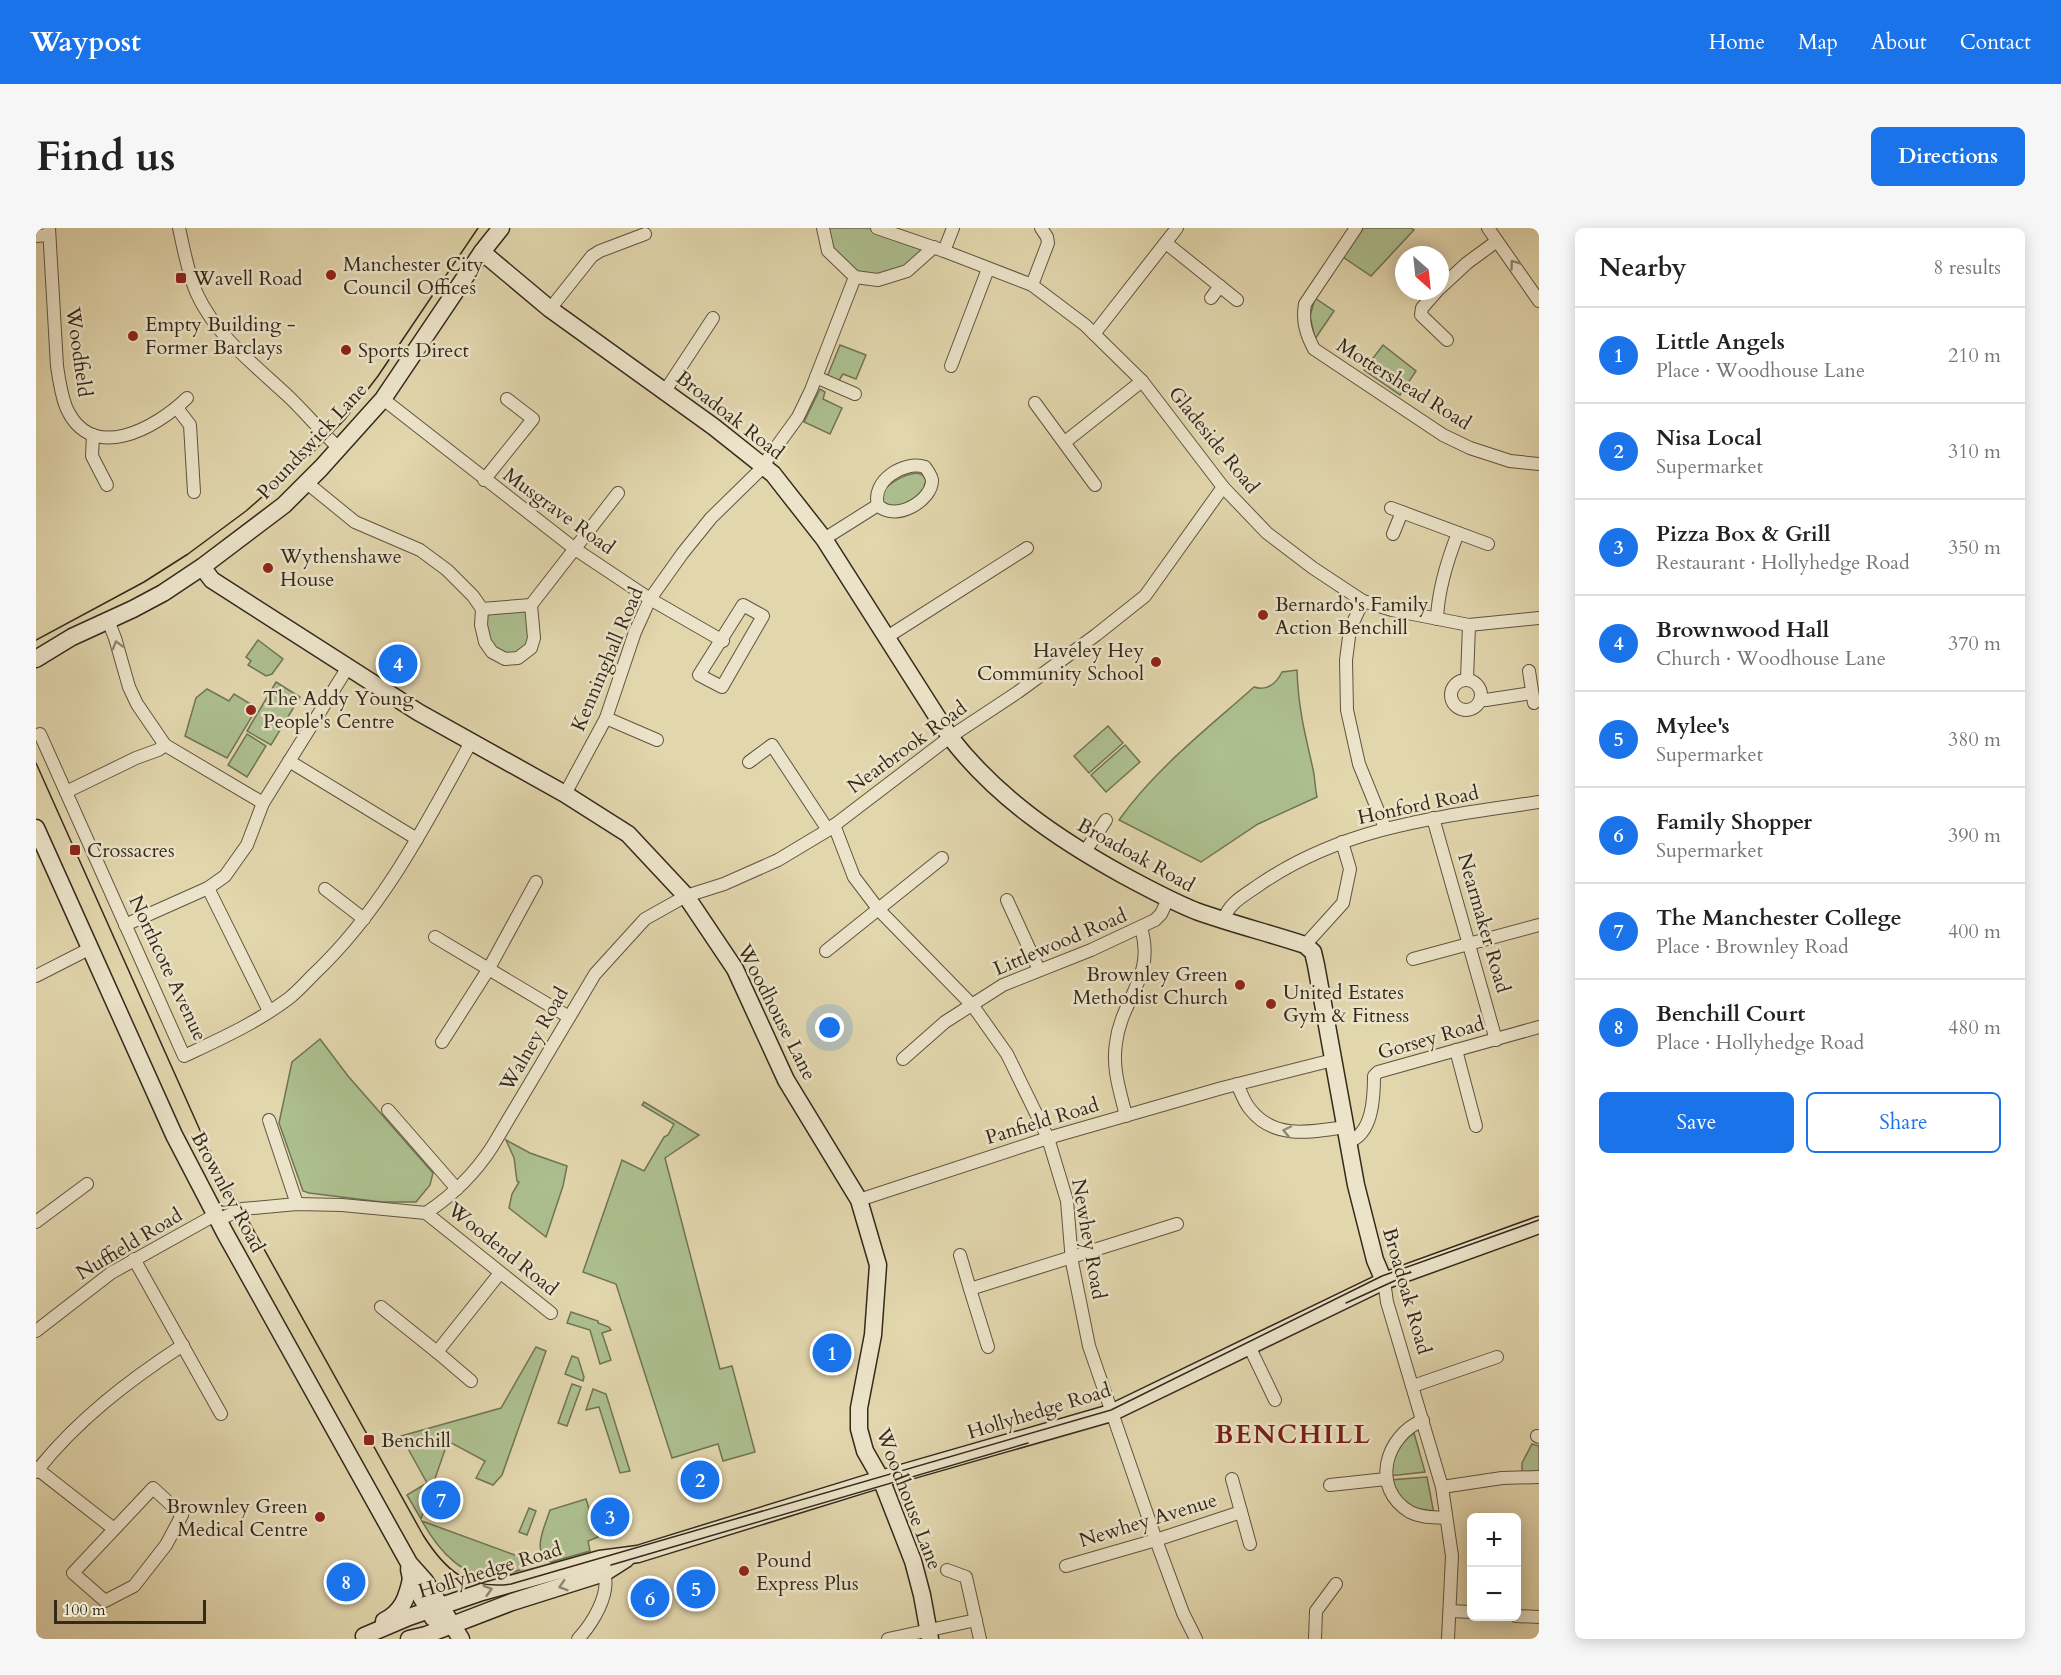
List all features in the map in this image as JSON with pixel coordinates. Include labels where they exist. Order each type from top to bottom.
[{"type":"street","points":[[179,228],[196,292],[219,329],[234,347],[290,398],[340,449]]},
{"type":"street","name":"Poundswick Lane","points":[[36,659],[72,637],[163,593],[260,525],[307,483],[383,399],[482,252],[501,228]]},
{"type":"street","points":[[823,228],[828,251],[855,277],[878,280],[907,271],[939,249],[953,228]]},
{"type":"street","name":"Gladeside Road","points":[[878,228],[1032,285],[1094,334],[1142,381],[1223,487],[1267,533],[1313,568],[1363,601],[1392,610],[1468,625],[1539,618]]},
{"type":"street","points":[[1032,285],[1048,243],[1041,228]]},
{"type":"street","points":[[1094,334],[1177,228]]},
{"type":"street","name":"Mottershead Road","points":[[1356,228],[1305,304],[1303,317],[1305,330],[1314,349],[1443,435],[1470,448],[1510,461],[1539,464]]},
{"type":"street","points":[[1488,228],[1539,301]]},
{"type":"street","points":[[36,236],[49,231]]},
{"type":"street","name":"Woodfield","points":[[49,231],[53,318],[60,388],[67,409],[76,423],[93,435]]},
{"type":"street","points":[[550,309],[592,256],[645,234]]},
{"type":"street","points":[[1449,280],[1497,241]]},
{"type":"street","points":[[1166,243],[1237,300]]},
{"type":"street","name":"Broadoak Road","points":[[482,252],[550,309],[665,391],[773,474],[824,539],[950,737],[964,755],[1005,796],[1035,820],[1084,853],[1168,899],[1310,948],[1314,957],[1346,1135],[1368,1234],[1384,1281],[1388,1302],[1442,1487],[1452,1557],[1448,1639]]},
{"type":"street","points":[[951,366],[988,269]]},
{"type":"street","name":"Kenninghall Road","points":[[565,794],[606,718],[635,632],[650,599],[711,518],[763,465],[798,417],[855,277]]},
{"type":"street","points":[[1211,298],[1220,286]]},
{"type":"street","points":[[1429,300],[1422,308],[1421,315],[1447,340]]},
{"type":"street","points":[[665,391],[713,318]]},
{"type":"street","points":[[816,376],[855,393]]},
{"type":"street","points":[[1065,442],[1142,381]]},
{"type":"street","points":[[107,485],[92,456],[93,435],[112,438],[140,431],[177,408],[187,398]]},
{"type":"street","name":"Musgrave Road","points":[[383,399],[575,549],[650,599],[723,641]]},
{"type":"street","points":[[484,480],[533,419],[507,399]]},
{"type":"street","points":[[1035,403],[1095,485]]},
{"type":"street","points":[[177,408],[190,425],[194,492]]},
{"type":"street","points":[[912,465],[925,467],[932,477],[927,494],[903,512],[887,512],[878,505],[875,496],[881,483],[905,467],[912,465]]},
{"type":"street","points":[[307,483],[355,522],[420,550],[447,570],[473,596],[482,609],[481,625],[484,642],[492,652],[505,659],[518,658],[531,648],[534,638],[531,605],[618,493]]},
{"type":"street","name":"Nearbrook Road","points":[[686,896],[724,884],[778,860],[831,827],[950,737],[1018,692],[1145,596],[1223,487]]},
{"type":"street","points":[[824,539],[878,505]]},
{"type":"street","points":[[1393,534],[1396,510],[1488,544]]},
{"type":"street","points":[[1437,619],[1446,563],[1458,533]]},
{"type":"street","points":[[887,637],[1027,548]]},
{"type":"street","name":"Woodhouse Lane","points":[[202,567],[212,580],[418,712],[565,794],[628,834],[686,896],[735,969],[786,1080],[859,1200],[878,1264],[873,1335],[859,1408],[859,1429],[865,1451],[881,1479],[913,1561],[929,1634]]},
{"type":"street","points":[[1363,601],[1350,629],[1346,660],[1347,710],[1359,764],[1385,828]]},
{"type":"street","points":[[482,609],[531,605]]},
{"type":"street","points":[[743,605],[763,616],[722,687],[699,675],[723,641],[743,605]]},
{"type":"street","points":[[108,620],[137,704],[165,745],[262,803]]},
{"type":"street","points":[[1467,679],[1468,625]]},
{"type":"street","points":[[125,925],[208,888],[225,876],[247,845],[262,803],[348,667]]},
{"type":"street","points":[[1481,697],[1486,700],[1533,698],[1529,671]]},
{"type":"street","points":[[1467,679],[1477,684],[1481,697],[1472,709],[1461,709],[1453,703],[1452,688],[1459,681],[1467,679]]},
{"type":"street","points":[[606,718],[657,740]]},
{"type":"street","name":"Northcote Avenue","points":[[40,734],[184,1056],[252,1023],[289,998],[340,950],[380,899],[417,839],[471,742]]},
{"type":"street","points":[[66,792],[165,745]]},
{"type":"street","name":"Newhey Road","points":[[749,762],[772,745],[831,827],[854,877],[879,910],[973,1006],[1007,1054],[1048,1138],[1067,1201],[1072,1258],[1089,1346],[1156,1540],[1183,1613],[1196,1639]]},
{"type":"street","points":[[289,761],[417,839]]},
{"type":"street","name":"Honford Road","points":[[1224,920],[1235,902],[1276,873],[1342,842],[1385,828],[1433,818],[1539,802]]},
{"type":"street","name":"Nearmaker Road","points":[[1433,818],[1496,1040]]},
{"type":"street","points":[[1084,853],[1106,820]]},
{"type":"street","name":"Brownley Road","points":[[36,828],[174,1135],[410,1571],[444,1623]]},
{"type":"street","points":[[1305,945],[1343,903],[1350,869],[1342,842]]},
{"type":"street","points":[[826,951],[942,858]]},
{"type":"street","points":[[442,1042],[488,970],[536,882]]},
{"type":"street","points":[[208,888],[269,1011]]},
{"type":"street","points":[[325,889],[364,919]]},
{"type":"street","name":"Walney Road","points":[[426,1213],[478,1169],[595,974],[645,919],[686,896]]},
{"type":"street","name":"Littlewood Road","points":[[903,1059],[945,1022],[1004,985],[1141,928],[1155,920],[1161,914],[1168,899]]},
{"type":"street","points":[[1007,900],[1039,970]]},
{"type":"street","points":[[1413,959],[1539,925]]},
{"type":"street","points":[[1126,1116],[1114,1071],[1115,1043],[1122,1017],[1134,996],[1143,972],[1146,944],[1141,928]]},
{"type":"street","points":[[435,937],[569,1017]]},
{"type":"street","points":[[36,976],[89,949]]},
{"type":"street","name":"Gorsey Road","points":[[1346,1135],[1356,1137],[1365,1126],[1374,1099],[1374,1076],[1378,1072],[1539,1027]]},
{"type":"street","points":[[1456,1050],[1476,1126]]},
{"type":"street","name":"Panfield Road","points":[[859,1200],[1048,1138],[1237,1084],[1334,1060]]},
{"type":"street","points":[[1237,1084],[1249,1108],[1264,1123],[1280,1131],[1346,1135]]},
{"type":"street","points":[[388,1110],[457,1189]]},
{"type":"street","points":[[270,1120],[297,1204]]},
{"type":"street","points":[[36,1222],[87,1184]]},
{"type":"street","name":"Woodend Road","points":[[217,1217],[242,1209],[297,1204],[342,1205],[426,1213],[551,1313]]},
{"type":"street","name":"Nuffield Road","points":[[38,1326],[111,1273],[217,1217]]},
{"type":"street","points":[[970,1289],[1177,1224]]},
{"type":"street","name":"Hollyhedge Road","points":[[409,1639],[444,1623],[492,1589],[590,1562],[635,1554],[881,1479],[1111,1413],[1384,1281],[1539,1225]]},
{"type":"street","points":[[960,1256],[988,1347]]},
{"type":"street","points":[[134,1259],[221,1414]]},
{"type":"street","points":[[437,1352],[500,1273]]},
{"type":"street","points":[[381,1307],[471,1380]]},
{"type":"street","points":[[114,1529],[37,1470],[60,1443],[116,1391],[183,1346]]},
{"type":"street","points":[[1249,1346],[1275,1400]]},
{"type":"street","points":[[1413,1386],[1497,1357]]},
{"type":"street","points":[[1423,1420],[1404,1432],[1395,1441],[1389,1452],[1386,1479],[1397,1500],[1410,1511],[1419,1516],[1446,1518]]},
{"type":"street","points":[[1442,1487],[1502,1478],[1539,1477]]},
{"type":"street","points":[[1232,1479],[1250,1544]]},
{"type":"street","points":[[1330,1485],[1386,1479]]},
{"type":"street","points":[[153,1488],[182,1515],[166,1545],[134,1586],[105,1601],[73,1574],[114,1529],[153,1488]]},
{"type":"street","name":"Newhey Avenue","points":[[1066,1566],[1241,1512]]},
{"type":"street","name":"Hollyhedge Road","points":[[512,1602],[604,1573],[635,1554]]},
{"type":"street","points":[[947,1570],[966,1577],[980,1639]]},
{"type":"street","points":[[366,1638],[374,1626],[391,1618],[399,1610],[408,1592],[410,1571]]},
{"type":"street","points":[[578,1639],[599,1608],[605,1589],[604,1573]]},
{"type":"street","points":[[1315,1639],[1316,1611],[1336,1584]]},
{"type":"street","points":[[444,1623],[470,1608],[512,1602]]},
{"type":"street","points":[[466,1639],[470,1632],[512,1602]]},
{"type":"street","points":[[1450,1611],[1467,1612]]},
{"type":"street","points":[[1521,1616],[1539,1617]]},
{"type":"street","points":[[888,1639],[929,1634],[976,1620]]},
{"type":"street","name":"Hollyhedge Road","points":[[366,1638],[444,1623]]},
{"type":"green space","points":[[823,228],[877,228],[934,247],[907,271],[878,280],[842,266]]},
{"type":"green space","points":[[1363,228],[1411,228],[1414,230],[1399,246],[1395,246],[1395,250],[1371,276],[1343,257]]},
{"type":"green space","points":[[1315,298],[1334,311],[1315,339],[1310,316]]},
{"type":"green space","points":[[840,345],[866,355],[856,379],[843,374],[838,382],[827,377]]},
{"type":"green space","points":[[1383,345],[1416,371],[1400,395],[1364,370]]},
{"type":"green space","points":[[820,389],[825,392],[823,399],[842,408],[830,434],[804,422]]},
{"type":"green space","points":[[917,473],[923,475],[926,480],[922,495],[897,510],[885,508],[881,493],[884,489],[902,477]]},
{"type":"green space","points":[[531,605],[534,638],[518,658],[492,652],[482,609]]},
{"type":"green space","points":[[258,640],[283,659],[272,674],[266,676],[248,665],[251,661],[246,657]]},
{"type":"green space","points":[[1297,670],[1300,708],[1317,797],[1258,824],[1201,862],[1119,820],[1133,801],[1165,767],[1254,687],[1267,687],[1277,680],[1282,672]]},
{"type":"green space","points":[[276,682],[300,697],[271,745],[247,731]]},
{"type":"green space","points":[[207,689],[229,701],[234,694],[257,708],[227,758],[185,736],[196,698]]},
{"type":"green space","points":[[1108,726],[1123,743],[1089,773],[1074,756]]},
{"type":"green space","points":[[247,734],[266,746],[247,777],[228,765]]},
{"type":"green space","points":[[1125,745],[1140,762],[1106,792],[1091,775]]},
{"type":"green space","points":[[320,1039],[348,1076],[433,1173],[430,1185],[416,1202],[382,1202],[303,1191],[279,1123],[292,1062]]},
{"type":"green space","points":[[644,1102],[699,1135],[665,1158],[720,1369],[732,1366],[755,1452],[723,1461],[718,1444],[672,1458],[616,1284],[583,1272],[622,1160],[644,1171],[674,1124],[642,1105]]},
{"type":"green space","points":[[506,1140],[530,1153],[567,1166],[563,1186],[546,1237],[509,1208],[512,1194],[519,1182],[514,1158]]},
{"type":"green space","points":[[571,1312],[609,1327],[611,1330],[602,1333],[611,1360],[600,1364],[590,1330],[567,1323]]},
{"type":"green space","points":[[536,1347],[546,1351],[502,1475],[493,1485],[476,1478],[485,1461],[448,1441],[421,1519],[407,1495],[427,1483],[401,1436],[501,1408]]},
{"type":"green space","points":[[572,1356],[578,1358],[584,1377],[583,1381],[565,1374]]},
{"type":"green space","points":[[572,1384],[581,1387],[567,1426],[558,1423]]},
{"type":"green space","points":[[593,1389],[606,1394],[630,1471],[620,1473],[599,1407],[586,1410]]},
{"type":"green space","points":[[1414,1433],[1425,1472],[1389,1476],[1396,1452]]},
{"type":"green space","points":[[1532,1444],[1539,1446],[1539,1473],[1522,1474],[1522,1463]]},
{"type":"green space","points":[[1427,1477],[1434,1514],[1404,1505],[1390,1480]]},
{"type":"green space","points":[[586,1499],[598,1537],[588,1541],[590,1551],[551,1562],[541,1553],[540,1546],[550,1510]]},
{"type":"green space","points":[[529,1508],[536,1511],[527,1535],[519,1532]]},
{"type":"green space","points":[[422,1521],[523,1558],[523,1569],[500,1576],[475,1574],[453,1561],[444,1552]]},
{"type":"tram line","points":[[36,640],[144,582],[188,554],[246,511],[313,452],[345,419],[378,376],[478,228]]},
{"type":"tram line","points":[[36,763],[203,1137],[224,1177],[423,1535],[449,1567],[459,1575],[482,1584],[511,1584],[1111,1410],[1382,1276],[1539,1220]]},
{"type":"tram line","points":[[1346,1303],[1403,1277]]},
{"type":"tram line","points":[[611,1565],[1028,1443]]},
{"type":"place","name":"Manchester City Council Offices","points":[[331,275]]},
{"type":"place","name":"Wavell Road","points":[[181,278]]},
{"type":"place","name":"Empty Building - Former Barclays","points":[[133,336]]},
{"type":"place","name":"Sports Direct","points":[[346,350]]},
{"type":"place","name":"Wythenshawe House","points":[[268,568]]},
{"type":"place","name":"Bernardo's Family Action Benchill","points":[[1263,615]]},
{"type":"place","name":"Haveley Hey Community School","points":[[1156,662]]},
{"type":"place","name":"Brownwood Hall","points":[[398,664]]},
{"type":"place","name":"The Addy Young People's Centre","points":[[251,710]]},
{"type":"place","name":"Crossacres","points":[[75,850]]},
{"type":"place","name":"Brownley Green Methodist Church","points":[[1240,985]]},
{"type":"place","name":"United Estates Gym & Fitness","points":[[1271,1004]]},
{"type":"place","name":"Little Angels","points":[[832,1353]]},
{"type":"place","name":"Benchill","points":[[369,1440]]},
{"type":"place","name":"Nisa Local","points":[[700,1480]]},
{"type":"place","name":"The Manchester College","points":[[441,1500]]},
{"type":"place","name":"Brownley Green Medical Centre","points":[[320,1517]]},
{"type":"place","name":"Pizza Box & Grill","points":[[610,1517]]},
{"type":"place","name":"Pound Express Plus","points":[[744,1571]]},
{"type":"place","name":"Benchill Court","points":[[346,1582]]},
{"type":"place","name":"Mylee's","points":[[696,1589]]},
{"type":"place","name":"Family Shopper","points":[[650,1598]]},
{"type":"district","name":"BENCHILL","points":[[1293,1434]]}]
